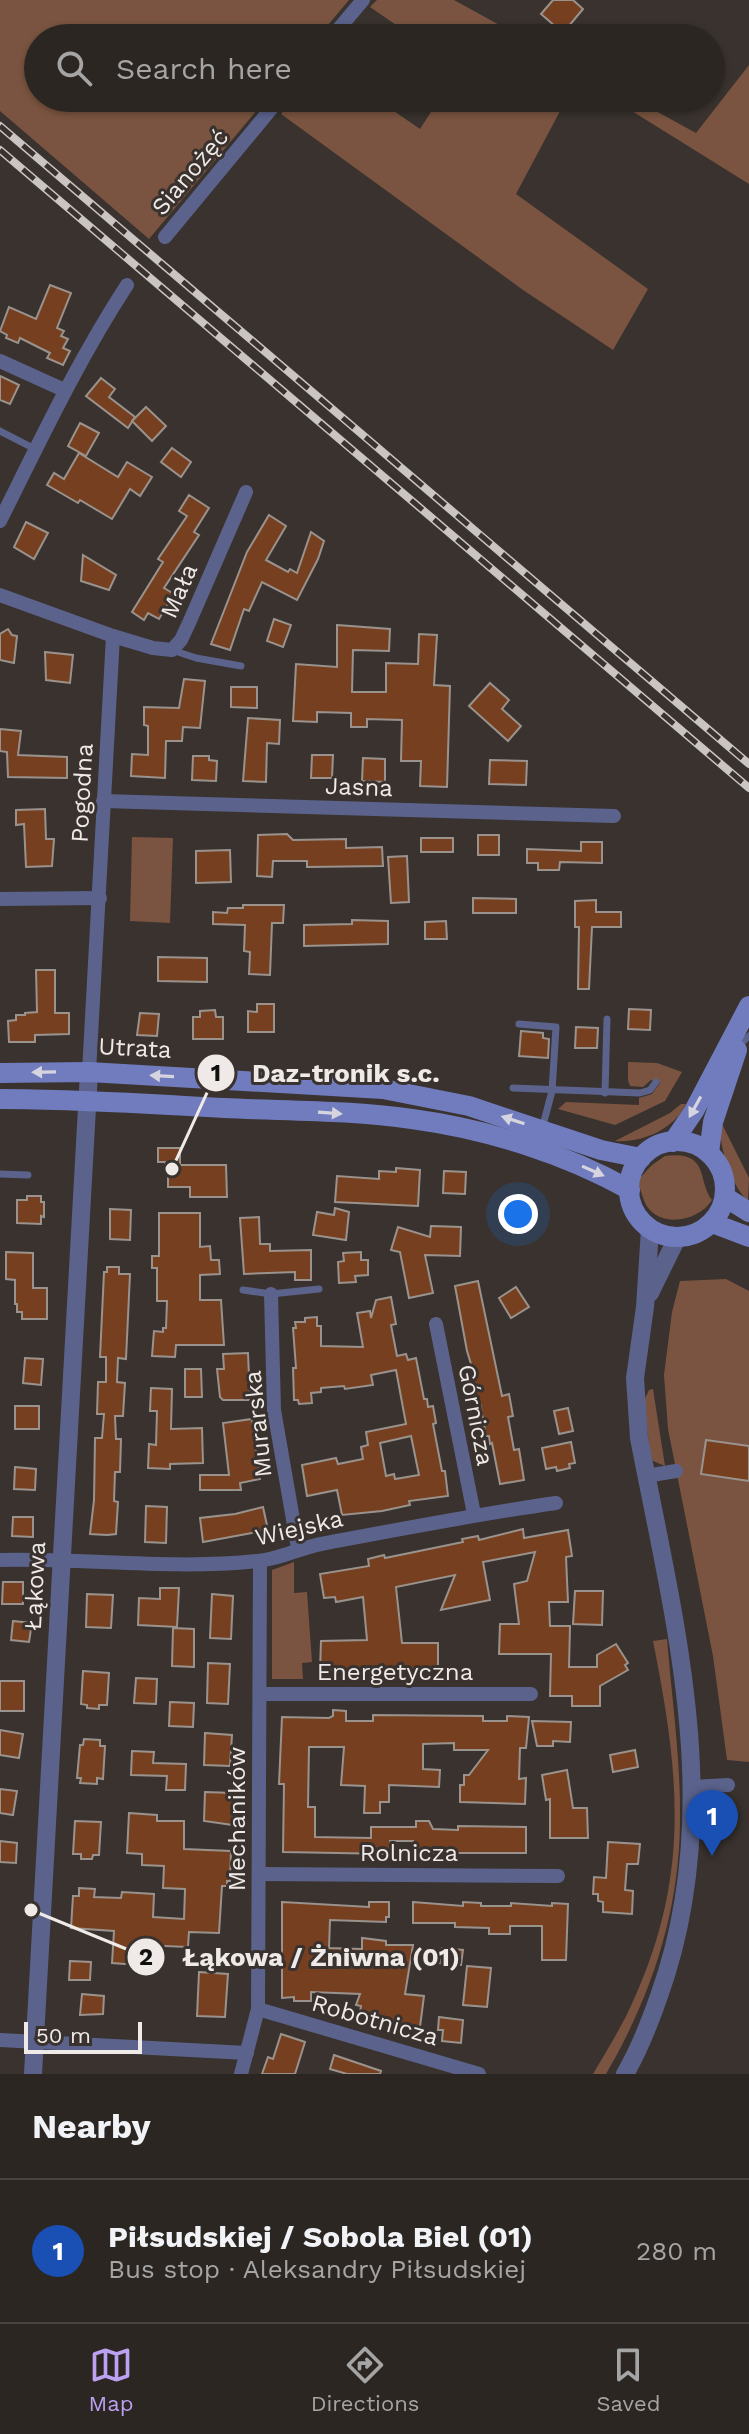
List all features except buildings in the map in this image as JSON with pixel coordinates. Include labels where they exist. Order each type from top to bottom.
[{"type":"main road","points":[[673,1142],[694,1111],[749,1006]]},
{"type":"main road","points":[[709,1153],[713,1122],[749,1020]]},
{"type":"main road","name":"Utrata","points":[[0,1073],[89,1072],[383,1089],[436,1098],[601,1150],[641,1158]]},
{"type":"main road","points":[[0,1099],[411,1119],[480,1132],[551,1154],[630,1190]]},
{"type":"main road","points":[[673,1142],[690,1143],[709,1153],[722,1171],[725,1197],[712,1223],[690,1236],[677,1238],[650,1229],[632,1205],[630,1190],[631,1178],[641,1158],[653,1148],[673,1142]]},
{"type":"main road","points":[[725,1197],[749,1212]]},
{"type":"main road","points":[[712,1223],[749,1237]]},
{"type":"street","points":[[343,24],[363,0]]},
{"type":"street","name":"Sianożęć","points":[[165,237],[268,112]]},
{"type":"street","points":[[0,521],[64,390],[127,285]]},
{"type":"street","points":[[0,361],[64,390]]},
{"type":"street","name":"Mała","points":[[113,636],[153,648],[172,650],[189,623],[246,492]]},
{"type":"street","points":[[0,595],[113,636]]},
{"type":"street","name":"Pogodna","points":[[89,1072],[113,636]]},
{"type":"street","name":"Jasna","points":[[103,801],[614,816]]},
{"type":"street","points":[[0,899],[100,898]]},
{"type":"street","name":"Łąkowa","points":[[33,2074],[89,1072]]},
{"type":"street","points":[[625,2074],[652,2017],[680,1926],[691,1852],[693,1787],[688,1714],[677,1635],[639,1438],[635,1378],[645,1307],[650,1229]]},
{"type":"street","points":[[645,1307],[677,1238]]},
{"type":"street","name":"Murarska","points":[[271,1294],[274,1410],[298,1548]]},
{"type":"street","name":"Górnicza","points":[[436,1324],[474,1514]]},
{"type":"street","points":[[646,1476],[676,1471]]},
{"type":"street","name":"Wiejska","points":[[0,1560],[260,1561],[298,1548],[474,1514],[556,1503]]},
{"type":"street","name":"Mechaników","points":[[241,2074],[258,2009],[260,1561]]},
{"type":"street","name":"Energetyczna","points":[[260,1694],[531,1694]]},
{"type":"street","points":[[693,1787],[728,1785]]},
{"type":"street","name":"Rolnicza","points":[[259,1874],[558,1876]]},
{"type":"street","name":"Robotnicza","points":[[258,2009],[479,2074]]},
{"type":"street","points":[[0,2040],[247,2053]]},
{"type":"lane","points":[[0,431],[35,449]]},
{"type":"lane","points":[[172,650],[241,666]]},
{"type":"lane","points":[[605,1093],[607,1019]]},
{"type":"lane","points":[[519,1024],[556,1027],[552,1091],[542,1130]]},
{"type":"lane","points":[[513,1088],[646,1092],[656,1082]]},
{"type":"lane","points":[[0,1174],[28,1175]]},
{"type":"lane","points":[[243,1290],[271,1294],[319,1289]]},
{"type":"shaded area","points":[[0,0],[349,0],[329,24],[24,24],[24,112],[255,112],[149,239],[0,111]]},
{"type":"shaded area","points":[[377,0],[454,0],[498,24],[395,24],[370,7]]},
{"type":"shaded area","points":[[749,65],[749,184],[633,112],[658,112],[696,133],[712,112],[725,112],[725,96]]},
{"type":"shaded area","points":[[395,112],[420,129],[431,112],[560,112],[516,194],[648,289],[613,350],[523,290],[281,114]]},
{"type":"shaded area","points":[[132,837],[173,838],[170,923],[130,921]]},
{"type":"shaded area","points":[[628,1062],[657,1063],[682,1072],[665,1101],[615,1125],[558,1109],[566,1102],[639,1105],[639,1098],[652,1094],[660,1083],[651,1080],[643,1087],[630,1086]]},
{"type":"shaded area","points":[[681,1104],[686,1104],[681,1113],[656,1133],[636,1140],[615,1141],[670,1113]]},
{"type":"shaded area","points":[[720,1120],[749,1178],[748,1201],[726,1163]]},
{"type":"shaded area","points":[[679,1155],[696,1162],[712,1200],[698,1213],[670,1220],[653,1213],[646,1205],[637,1181],[665,1156]]},
{"type":"shaded area","points":[[726,1279],[749,1291],[749,1762],[727,1760],[713,1656],[668,1429],[664,1375],[672,1312],[680,1281]]},
{"type":"shaded area","points":[[653,1389],[665,1466],[653,1461],[650,1454],[644,1401],[649,1390]]},
{"type":"shaded area","points":[[294,1562],[294,1593],[307,1592],[312,1662],[302,1663],[303,1679],[272,1679],[272,1570]]},
{"type":"shaded area","points":[[667,1639],[680,1800],[674,1889],[660,1953],[636,2015],[606,2074],[593,2074],[634,1999],[665,1908],[675,1822],[669,1734],[653,1641]]},
{"type":"railway","points":[[0,126],[749,764]]},
{"type":"railway","points":[[0,150],[749,788]]},
{"type":"place","name":"Daz-tronik s.c.","points":[[172,1169]]},
{"type":"place","name":"Piłsudskiej / Sobola Biel (01)","points":[[712,1856]]},
{"type":"place","name":"Łąkowa / Żniwna (01)","points":[[31,1910]]}]
